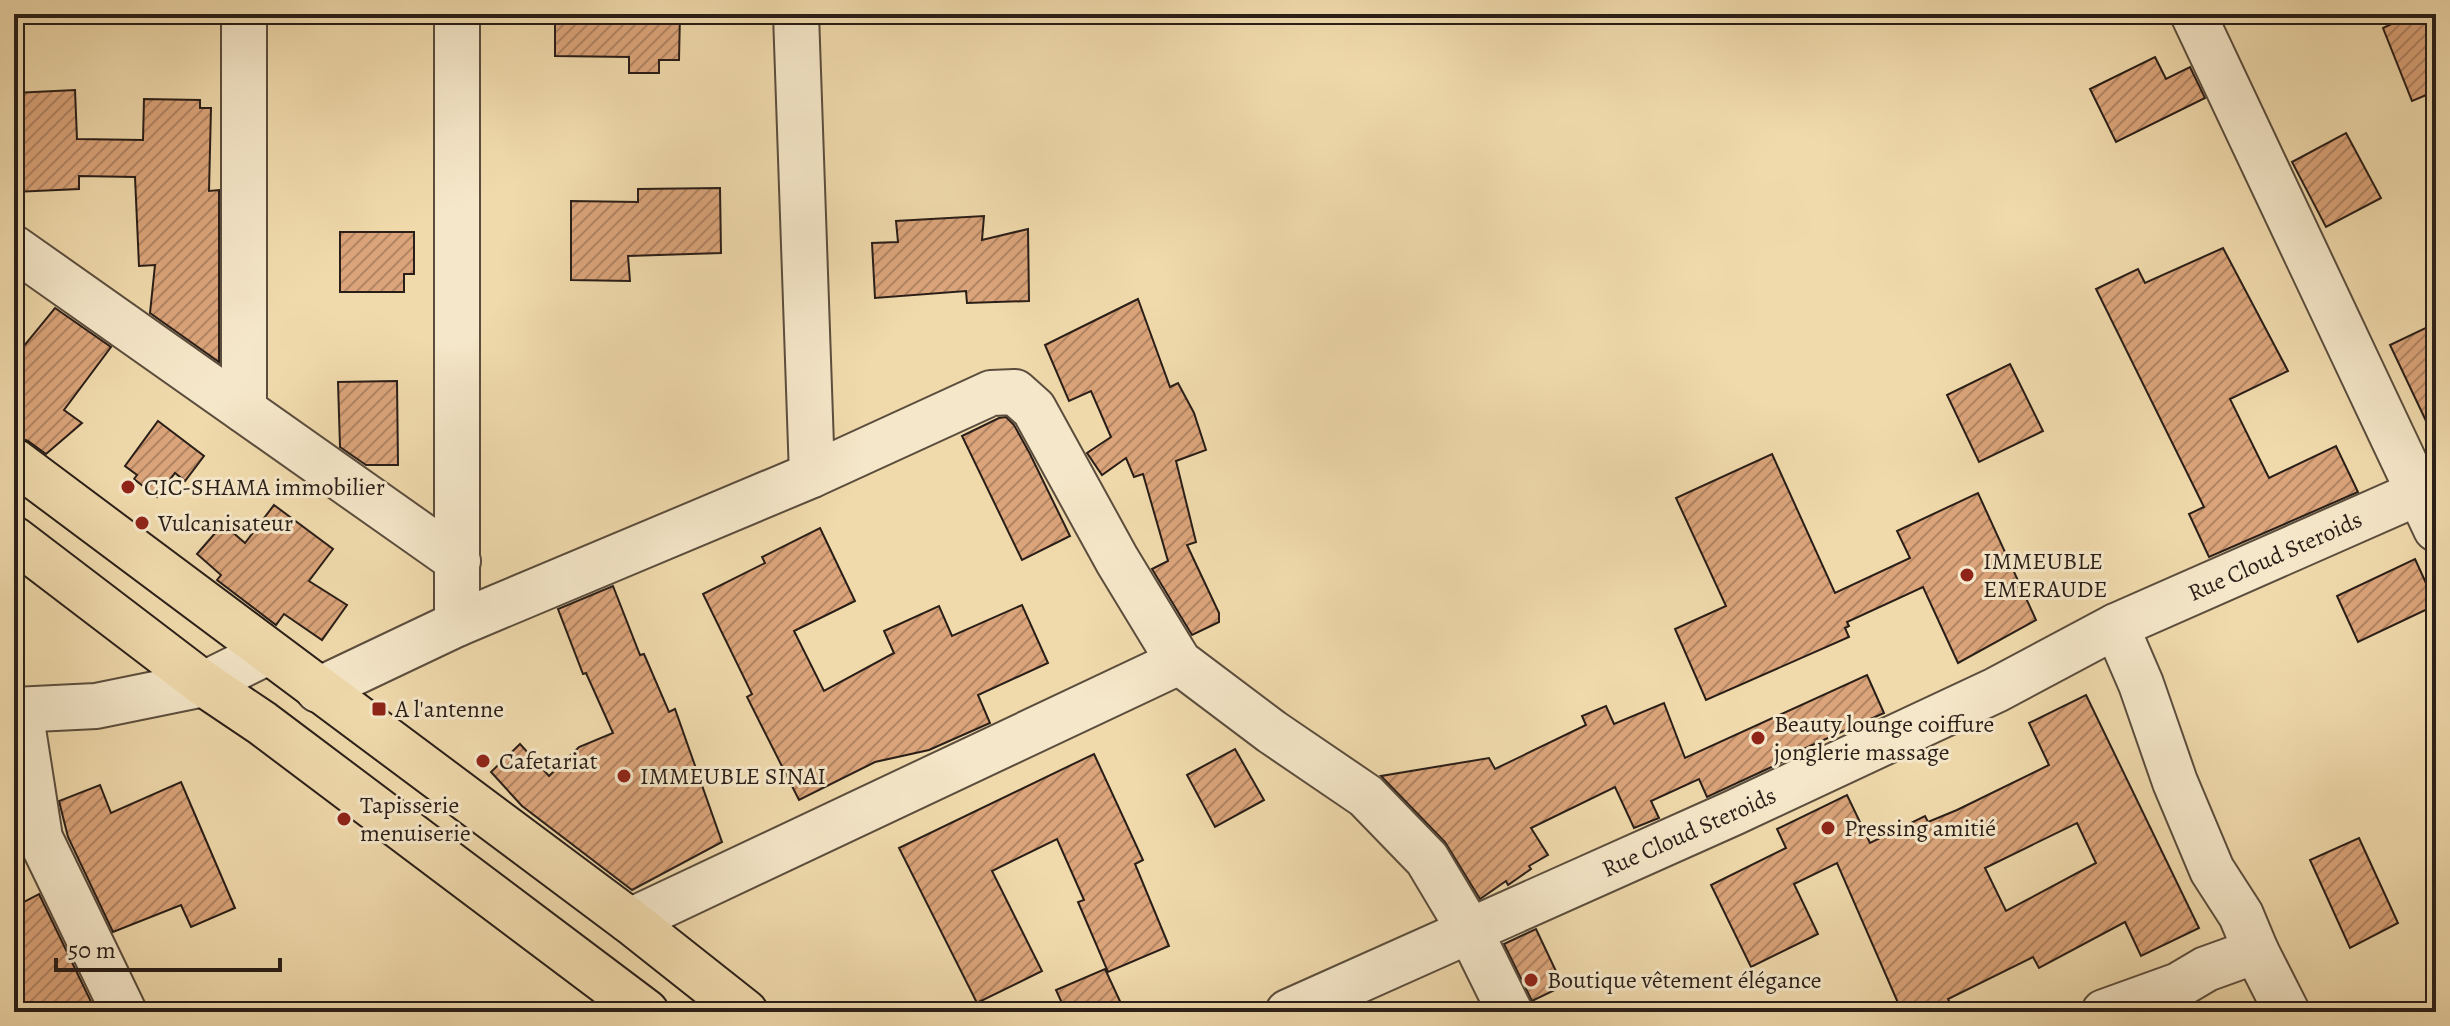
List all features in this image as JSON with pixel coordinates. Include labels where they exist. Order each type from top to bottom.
[{"type":"main road","points":[[14,461],[630,921],[745,1012]]},
{"type":"main road","points":[[14,539],[646,1012]]},
{"type":"street","points":[[244,14],[244,410]]},
{"type":"street","points":[[457,14],[457,624]]},
{"type":"street","points":[[796,14],[812,475]]},
{"type":"street","points":[[2193,14],[2430,502]]},
{"type":"street","points":[[14,248],[458,561]]},
{"type":"street","points":[[318,690],[457,624],[812,475],[991,393],[1015,392],[1034,409],[1117,560],[1179,662],[1272,732],[1366,796],[1427,859],[1470,931],[1510,1012]]},
{"type":"street","name":"Rue Cloud Steroids","points":[[1288,1012],[1733,813],[1996,690],[2116,626],[2430,502]]},
{"type":"street","points":[[2116,626],[2212,870],[2241,915],[2287,1012]]},
{"type":"street","points":[[124,1012],[40,838],[17,710],[96,706],[204,684],[268,652]]},
{"type":"street","points":[[630,921],[1179,662]]},
{"type":"street","points":[[2104,1012],[2179,985],[2206,969],[2256,951]]},
{"type":"building","points":[[555,14],[680,14],[679,60],[659,60],[659,73],[629,73],[629,57],[555,56]]},
{"type":"building","points":[[2395,14],[2436,14],[2436,91],[2412,101],[2383,28],[2398,21]]},
{"type":"building","points":[[2155,57],[2166,79],[2190,67],[2205,98],[2116,142],[2090,89]]},
{"type":"building","points":[[75,90],[77,139],[143,140],[144,99],[200,100],[200,108],[211,108],[209,191],[219,190],[219,362],[150,313],[155,265],[139,266],[135,177],[79,176],[79,189],[14,192],[14,93]]},
{"type":"building","points":[[2346,133],[2381,198],[2326,227],[2292,162]]},
{"type":"building","points":[[720,188],[721,253],[628,256],[630,281],[571,280],[571,201],[638,202],[638,189]]},
{"type":"building","points":[[984,216],[982,240],[1028,229],[1029,301],[967,303],[966,291],[875,298],[872,243],[898,242],[896,221]]},
{"type":"building","points":[[340,232],[414,232],[414,274],[404,274],[404,292],[340,292]]},
{"type":"building","points":[[2223,248],[2288,371],[2230,399],[2269,478],[2336,446],[2358,492],[2209,557],[2189,514],[2204,507],[2096,289],[2138,269],[2145,283]]},
{"type":"building","points":[[1138,299],[1170,387],[1178,383],[1194,413],[1206,450],[1176,461],[1196,542],[1187,545],[1219,613],[1219,622],[1192,635],[1152,569],[1168,561],[1143,474],[1134,477],[1126,458],[1102,475],[1087,453],[1111,437],[1091,391],[1069,401],[1045,345]]},
{"type":"building","points":[[55,308],[111,347],[64,410],[82,423],[46,454],[28,441],[14,436],[14,358]]},
{"type":"building","points":[[2436,323],[2436,442],[2390,345]]},
{"type":"building","points":[[2010,364],[2043,431],[1979,462],[1947,395]]},
{"type":"building","points":[[397,381],[398,465],[366,465],[340,447],[338,382]]},
{"type":"building","points":[[1006,417],[1030,454],[1070,536],[1022,560],[962,436]]},
{"type":"building","points":[[158,421],[204,456],[185,481],[175,473],[157,497],[134,479],[137,475],[125,466]]},
{"type":"building","points":[[1772,454],[1835,593],[1910,558],[1897,531],[1978,493],[2036,620],[1958,663],[1923,587],[1847,622],[1849,626],[1845,628],[1849,637],[1706,700],[1675,629],[1726,606],[1676,498]]},
{"type":"building","points":[[274,505],[333,549],[309,581],[347,605],[322,640],[284,614],[276,625],[217,580],[221,575],[197,554],[223,524],[245,543]]},
{"type":"building","points":[[820,528],[855,601],[794,631],[824,691],[894,653],[884,631],[939,606],[952,636],[1022,605],[1048,663],[978,695],[990,723],[929,750],[875,762],[799,800],[747,697],[752,694],[703,594],[765,563],[762,557]]},
{"type":"building","points":[[2415,559],[2436,605],[2358,642],[2337,596]]},
{"type":"building","name":"IMMEUBLE SINAI","points":[[613,586],[640,655],[644,654],[669,712],[675,709],[722,842],[632,890],[522,806],[491,772],[520,744],[549,776],[579,747],[613,733],[586,673],[583,674],[558,609]]},
{"type":"building","points":[[1867,675],[1884,713],[1792,754],[1793,757],[1707,797],[1699,779],[1651,801],[1659,818],[1634,828],[1615,787],[1531,828],[1548,855],[1529,866],[1531,869],[1508,885],[1506,881],[1480,899],[1445,842],[1381,776],[1489,758],[1495,769],[1586,725],[1582,716],[1606,706],[1614,724],[1664,703],[1685,758]]},
{"type":"building","points":[[2086,695],[2199,928],[2141,956],[2125,922],[2039,968],[2033,957],[1948,999],[1954,1012],[1902,1012],[1837,863],[1794,884],[1818,934],[1751,967],[1711,885],[1786,848],[1777,829],[1847,795],[1870,843],[1925,816],[1928,822],[1957,810],[2049,765],[2029,723]],"holes":[[[2077,823],[2096,863],[2006,911],[1985,868]]]},
{"type":"building","points":[[1235,749],[1264,800],[1215,827],[1187,775]]},
{"type":"building","points":[[1094,754],[1143,860],[1135,864],[1169,946],[1108,972],[1078,902],[1084,900],[1057,839],[992,871],[1042,971],[977,1003],[899,848]]},
{"type":"building","points":[[181,782],[235,908],[191,927],[181,905],[113,932],[68,837],[59,801],[100,785],[111,813]]},
{"type":"building","points":[[2359,838],[2398,923],[2350,948],[2310,860]]},
{"type":"building","points":[[39,894],[96,1012],[14,1012],[14,907]]},
{"type":"building","points":[[1536,929],[1563,986],[1532,1001],[1504,944]]},
{"type":"building","points":[[1105,969],[1125,1012],[1066,1012],[1056,990]]},
{"type":"place","name":"CIC-SHAMA immobilier","points":[[128,487]]},
{"type":"place","name":"Vulcanisateur","points":[[142,523]]},
{"type":"place","name":"IMMEUBLE EMERAUDE","points":[[1967,575]]},
{"type":"place","name":"A l'antenne","points":[[379,709]]},
{"type":"place","name":"Beauty lounge coiffure jonglerie massage","points":[[1758,738]]},
{"type":"place","name":"Cafetariat","points":[[483,761]]},
{"type":"place","name":"IMMEUBLE SINAI","points":[[624,776]]},
{"type":"place","name":"Tapisserie menuiserie","points":[[344,819]]},
{"type":"place","name":"Pressing amitié","points":[[1828,828]]},
{"type":"place","name":"Boutique vêtement élégance","points":[[1531,980]]}]
